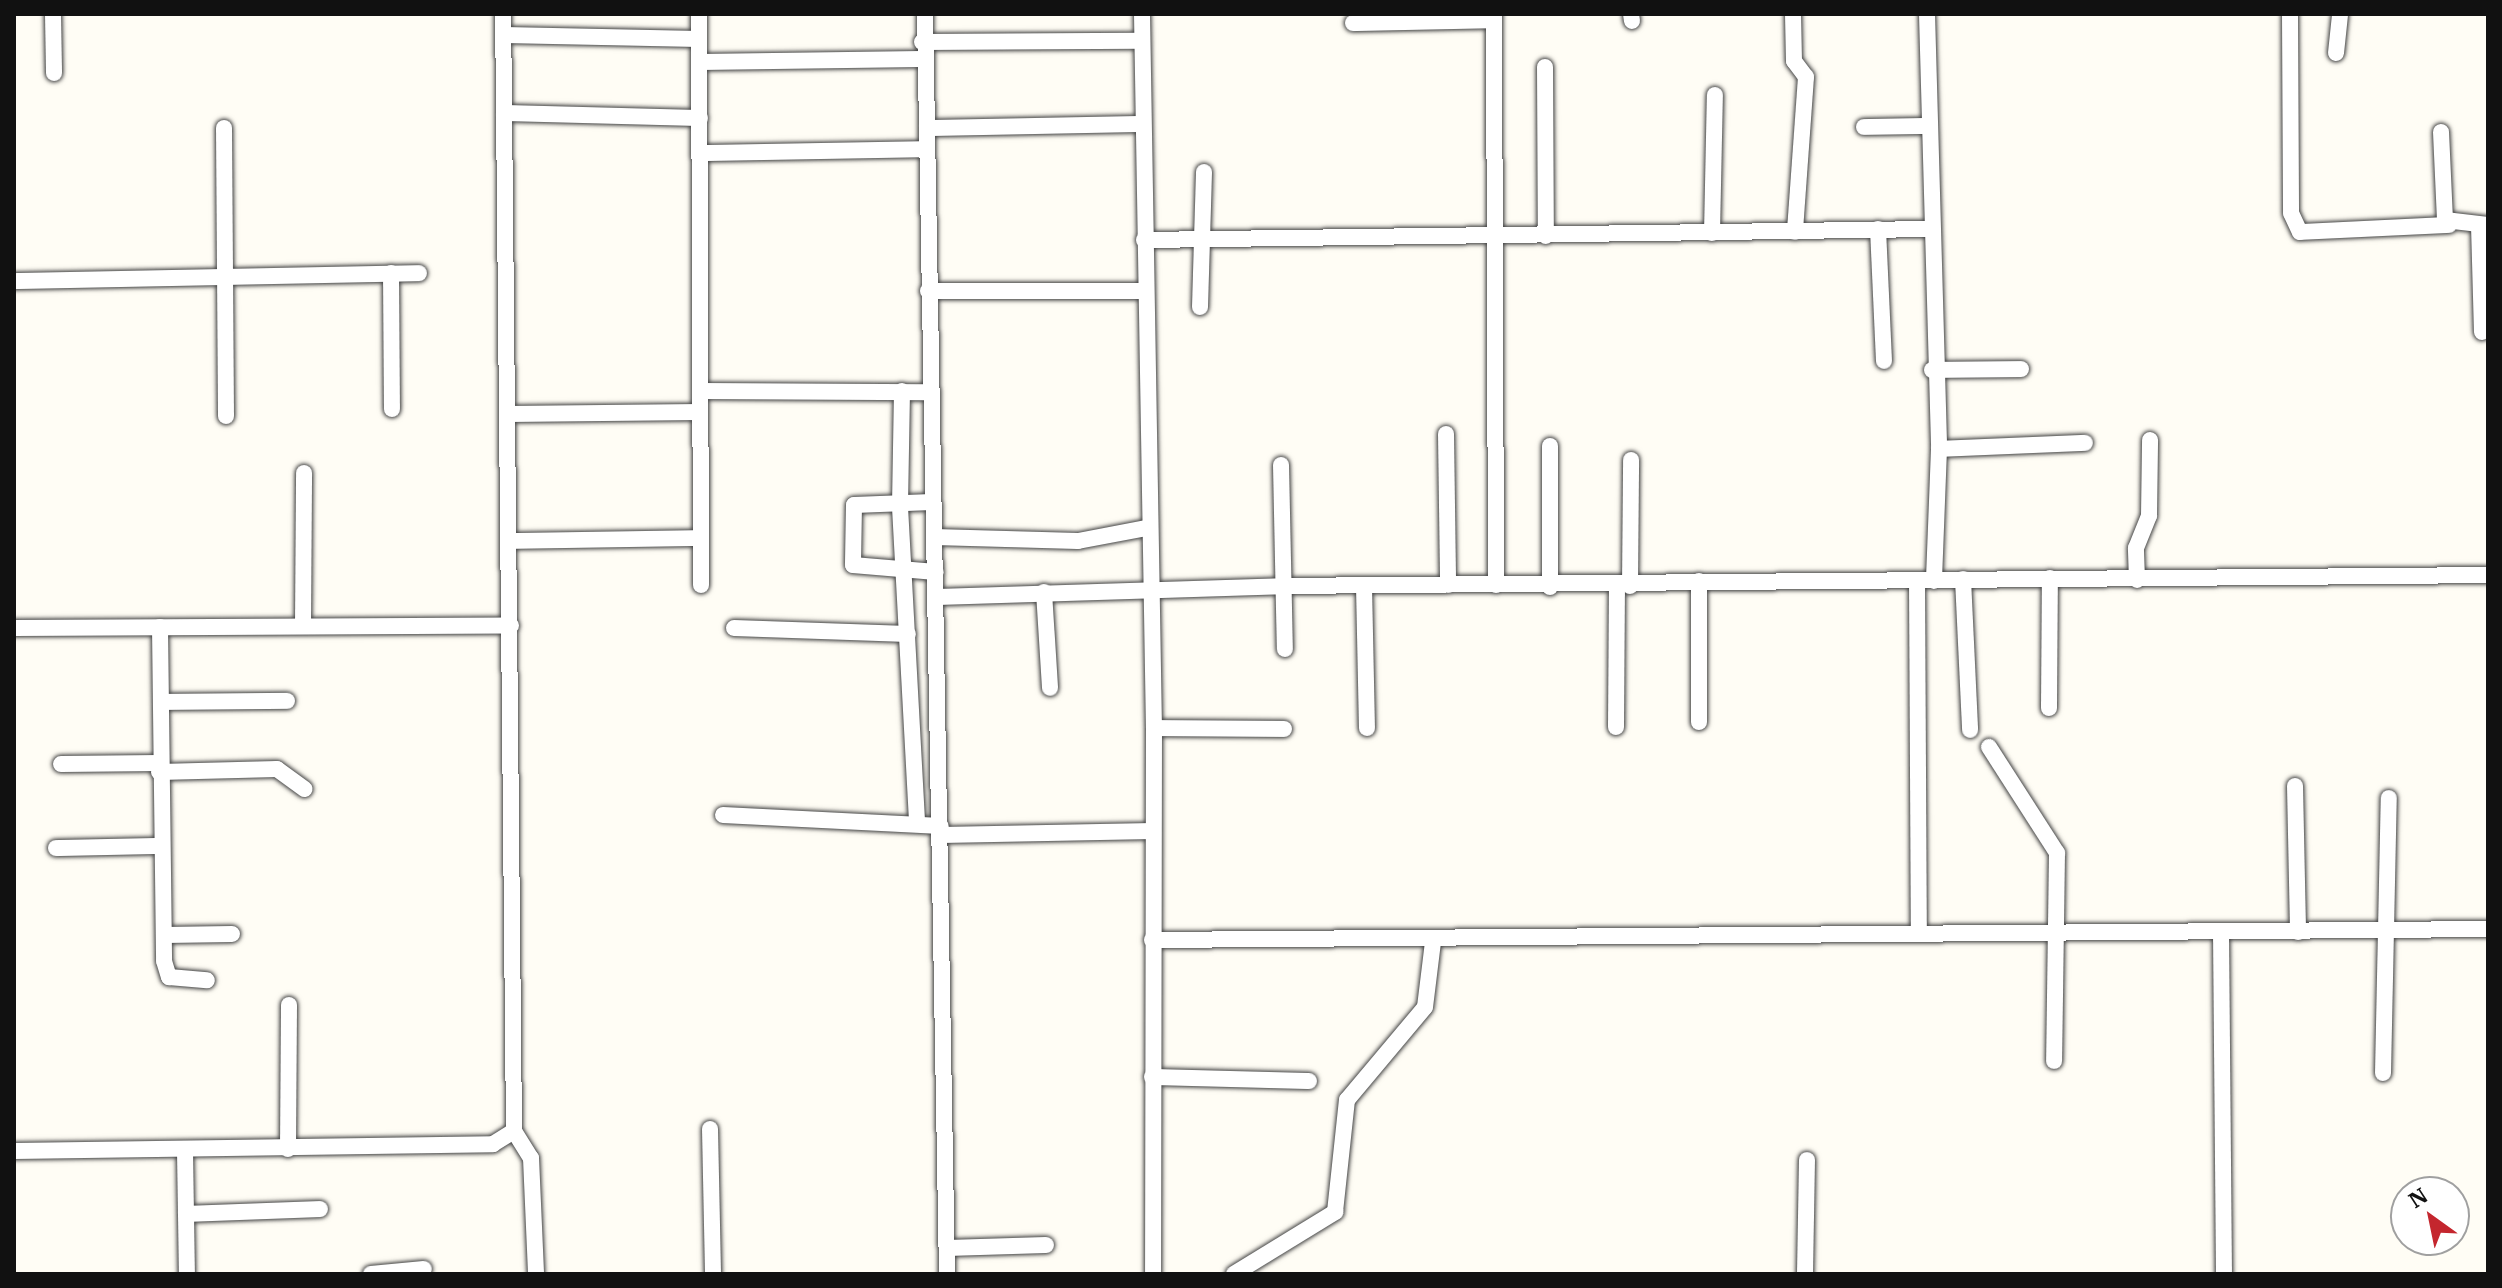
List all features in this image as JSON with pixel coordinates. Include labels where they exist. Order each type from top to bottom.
[{"type":"street","points":[[53,14],[54,73]]},
{"type":"street","points":[[503,14],[514,1131],[531,1158],[536,1274]]},
{"type":"street","points":[[699,14],[701,585]]},
{"type":"street","points":[[925,14],[922,51],[927,128],[928,392],[937,597],[947,1274]]},
{"type":"street","points":[[1142,14],[1147,588],[1154,728],[1153,1274]]},
{"type":"street","points":[[1793,14],[1794,61],[1806,77],[1795,232]]},
{"type":"street","points":[[1919,932],[1926,581],[1939,449],[1932,370],[1927,14]]},
{"type":"street","points":[[2290,14],[2288,126],[2291,213],[2300,232],[2484,225],[2482,332]]},
{"type":"street","points":[[2336,53],[2340,14]]},
{"type":"street","points":[[1353,23],[1494,17],[1496,585]]},
{"type":"street","points":[[504,35],[699,39]]},
{"type":"street","points":[[700,62],[1142,41]]},
{"type":"street","points":[[1545,67],[1546,236]]},
{"type":"street","points":[[1712,233],[1715,95]]},
{"type":"street","points":[[504,113],[700,118]]},
{"type":"street","points":[[927,128],[1143,124]]},
{"type":"street","points":[[1864,127],[1929,126]]},
{"type":"street","points":[[224,128],[226,416]]},
{"type":"street","points":[[2441,132],[2449,225]]},
{"type":"street","points":[[701,153],[927,149]]},
{"type":"street","points":[[1200,307],[1204,172]]},
{"type":"street","points":[[1878,229],[1884,361]]},
{"type":"street","points":[[1144,240],[1930,229]]},
{"type":"street","points":[[391,273],[392,409]]},
{"type":"street","points":[[14,281],[419,273]]},
{"type":"street","points":[[928,291],[1144,291]]},
{"type":"street","points":[[1932,370],[2021,369]]},
{"type":"street","points":[[700,391],[928,392]]},
{"type":"street","points":[[902,391],[900,502],[917,821]]},
{"type":"street","points":[[508,414],[700,412]]},
{"type":"street","points":[[1446,434],[1448,585]]},
{"type":"street","points":[[2137,580],[2136,548],[2149,516],[2150,440]]},
{"type":"street","points":[[1939,449],[2085,443]]},
{"type":"street","points":[[1550,446],[1550,587]]},
{"type":"street","points":[[1616,727],[1631,460]]},
{"type":"street","points":[[1281,465],[1285,649]]},
{"type":"street","points":[[303,625],[304,473]]},
{"type":"street","points":[[932,502],[854,505],[853,565],[904,572],[936,572]]},
{"type":"street","points":[[934,537],[1078,541],[1146,528]]},
{"type":"street","points":[[510,541],[701,538]]},
{"type":"street","points":[[937,597],[1282,586],[1624,587],[1699,581],[2488,575]]},
{"type":"street","points":[[2049,708],[2050,578]]},
{"type":"street","points":[[1963,579],[1970,730]]},
{"type":"street","points":[[1699,581],[1699,722]]},
{"type":"street","points":[[1364,586],[1367,728]]},
{"type":"street","points":[[1044,592],[1050,688]]},
{"type":"street","points":[[14,628],[511,625]]},
{"type":"street","points":[[160,627],[163,702],[159,846],[169,977],[207,980]]},
{"type":"street","points":[[734,628],[908,634]]},
{"type":"street","points":[[163,702],[287,701]]},
{"type":"street","points":[[1154,728],[1284,729]]},
{"type":"street","points":[[1989,747],[2057,853],[2054,1061]]},
{"type":"street","points":[[61,764],[277,769],[305,789]]},
{"type":"street","points":[[2295,786],[2298,932]]},
{"type":"street","points":[[2383,1073],[2389,798]]},
{"type":"street","points":[[723,815],[917,821],[941,830],[1153,831]]},
{"type":"street","points":[[56,848],[159,846]]},
{"type":"street","points":[[1152,940],[1433,942],[1919,932],[2488,929]]},
{"type":"street","points":[[2221,932],[2224,1274]]},
{"type":"street","points":[[165,935],[232,934]]},
{"type":"street","points":[[1234,1274],[1335,1212],[1347,1100],[1425,1007],[1433,942]]},
{"type":"street","points":[[288,1149],[289,1005]]},
{"type":"street","points":[[1152,1077],[1309,1081]]},
{"type":"street","points":[[710,1129],[713,1274]]},
{"type":"street","points":[[14,1151],[185,1151],[493,1144],[514,1131]]},
{"type":"street","points":[[185,1151],[187,1274]]},
{"type":"street","points":[[1805,1274],[1807,1160]]},
{"type":"street","points":[[186,1214],[320,1209]]},
{"type":"street","points":[[947,1248],[1046,1245]]},
{"type":"street","points":[[371,1274],[424,1269]]}]
